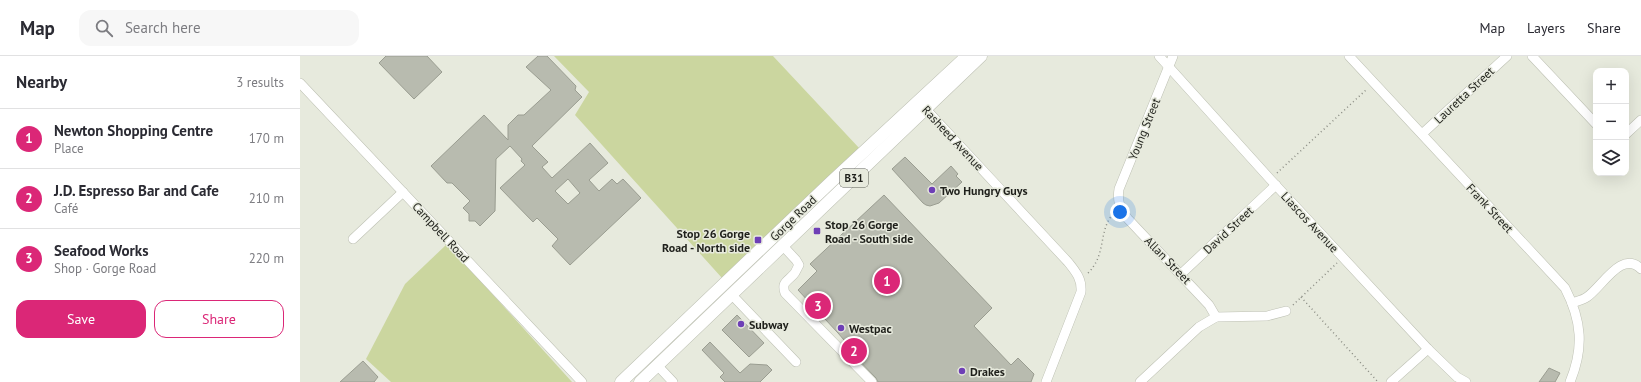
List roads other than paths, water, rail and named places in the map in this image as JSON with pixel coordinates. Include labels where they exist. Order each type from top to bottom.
[{"type":"main road","name":"Gorge Road","points":[[622,382],[653,361],[732,295],[783,246],[922,105],[967,56]]},
{"type":"main road","name":"Gorge Road","points":[[640,382],[653,361],[712,296],[781,230],[922,105],[981,56]]},
{"type":"main road","points":[[781,230],[783,246]]},
{"type":"main road","points":[[712,296],[732,295]]},
{"type":"street","name":"Liascos Avenue","points":[[1159,56],[1343,258],[1428,348],[1457,377],[1466,382]]},
{"type":"street","name":"Young Street","points":[[1119,204],[1119,189],[1173,56]]},
{"type":"street","name":"Frank Street","points":[[1349,56],[1565,288],[1578,321],[1580,345],[1575,370],[1570,382]]},
{"type":"street","name":"Lauretta Street","points":[[1422,134],[1506,56]]},
{"type":"street","points":[[1532,56],[1593,121]]},
{"type":"street","name":"Campbell Road","points":[[300,83],[582,382]]},
{"type":"street","name":"Rasheed Avenue","points":[[922,105],[1078,274],[1081,283],[1081,292],[1046,382]]},
{"type":"street","points":[[1629,131],[1641,120]]},
{"type":"street","name":"David Street","points":[[1181,274],[1273,182]]},
{"type":"street","points":[[353,239],[403,192]]},
{"type":"street","name":"Allan Street","points":[[1119,204],[1122,211],[1128,218],[1210,304],[1216,317]]},
{"type":"street","points":[[783,246],[799,265],[795,274],[784,283],[783,288],[785,292],[872,382]]},
{"type":"street","points":[[1572,303],[1586,297],[1619,266],[1627,262],[1637,265],[1641,269]]},
{"type":"street","points":[[732,295],[796,362]]},
{"type":"street","points":[[1140,382],[1199,327],[1216,317],[1267,316],[1286,311]]},
{"type":"street","points":[[1391,382],[1428,348]]},
{"type":"street","points":[[653,361],[673,382]]},
{"type":"place","name":"Two Hungry Guys","points":[[932,190]]},
{"type":"place","name":"Stop 26 Gorge Road - South side","points":[[817,231]]},
{"type":"place","name":"Stop 26 Gorge Road - North side","points":[[758,240]]},
{"type":"place","name":"Newton Shopping Centre","points":[[887,281]]},
{"type":"place","name":"Seafood Works","points":[[818,306]]},
{"type":"place","name":"Subway","points":[[741,324]]},
{"type":"place","name":"Westpac","points":[[841,328]]},
{"type":"place","name":"J.D. Espresso Bar and Cafe","points":[[854,351]]},
{"type":"place","name":"Drakes","points":[[962,371]]}]
